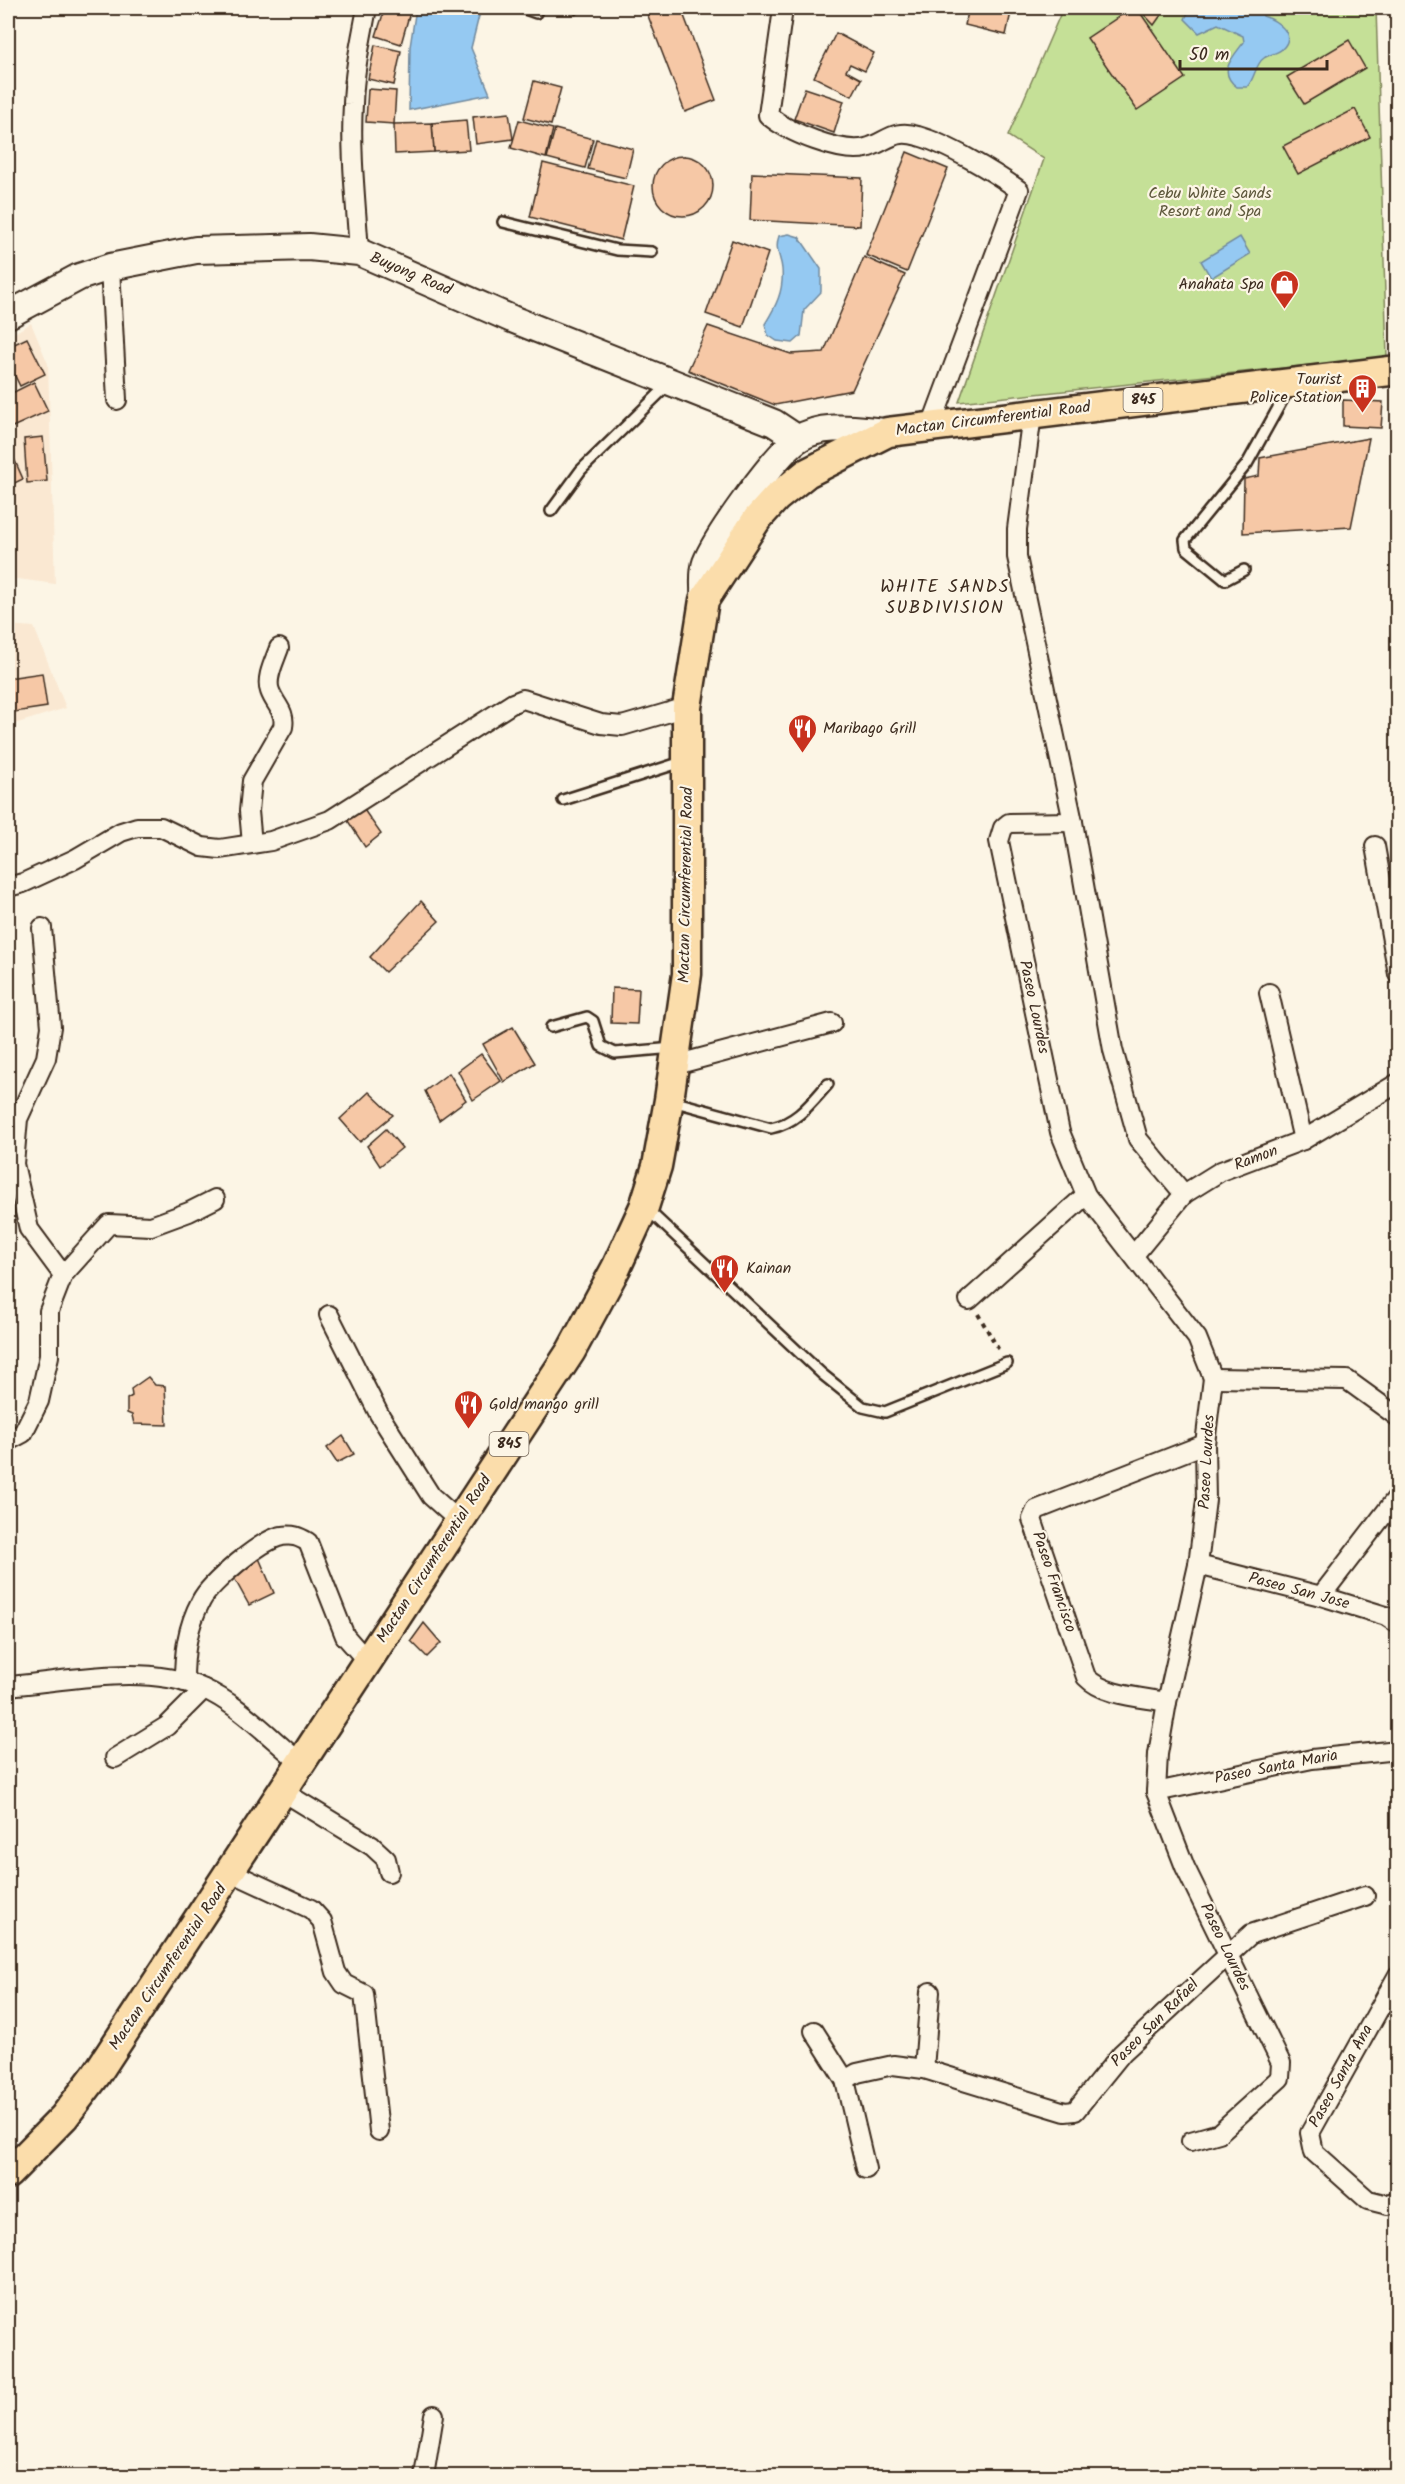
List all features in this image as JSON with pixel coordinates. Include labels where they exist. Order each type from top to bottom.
[{"type":"main road","name":"Mactan Circumferential Road","points":[[8,2174],[64,2117],[96,2075],[231,1872],[571,1351],[616,1268],[644,1207],[657,1166],[687,974],[687,707],[704,600],[741,541],[776,498],[807,473],[888,432],[1398,370]]},
{"type":"street","points":[[359,252],[352,154],[352,105],[357,60],[367,8]]},
{"type":"street","points":[[782,16],[768,115],[780,126],[848,151],[868,148],[892,134],[917,135],[992,171],[1019,190],[931,426]]},
{"type":"street","name":"Buyong Road","points":[[8,315],[79,277],[110,267],[196,250],[309,247],[359,252],[512,319],[774,423],[798,439]]},
{"type":"street","points":[[110,267],[117,400]]},
{"type":"street","points":[[1032,414],[1017,529],[1017,556],[1073,822],[1113,1050],[1138,1139],[1184,1194]]},
{"type":"street","points":[[704,600],[705,566],[721,534],[760,482],[798,439],[835,429],[888,432]]},
{"type":"street","points":[[252,844],[249,810],[252,781],[283,727],[285,718],[269,690],[270,672],[279,648]]},
{"type":"street","points":[[8,887],[23,883],[75,859],[121,832],[136,827],[161,827],[202,847],[220,849],[271,841],[330,820],[513,703],[523,699],[601,724],[622,726],[687,707]]},
{"type":"street","name":"Paseo Lourdes","points":[[1073,822],[1008,823],[1003,828],[999,841],[1060,1132],[1086,1195],[1197,1338],[1213,1378],[1205,1444],[1206,1500],[1198,1565],[1167,1702],[1158,1754],[1156,1792],[1185,1867],[1281,2063],[1282,2070],[1280,2078],[1219,2133],[1191,2141]]},
{"type":"street","points":[[1375,846],[1398,974]]},
{"type":"street","points":[[42,928],[51,1027],[46,1058],[18,1119],[14,1164],[29,1229],[63,1275]]},
{"type":"street","points":[[1269,993],[1303,1140]]},
{"type":"street","points":[[676,1056],[832,1023]]},
{"type":"street","name":"Ramon","points":[[1134,1255],[1184,1194],[1221,1172],[1303,1140],[1398,1083]]},
{"type":"street","points":[[969,1300],[1086,1195]]},
{"type":"street","points":[[8,1441],[23,1433],[39,1401],[49,1356],[49,1311],[63,1275],[109,1224],[151,1226],[189,1212],[215,1199]]},
{"type":"street","points":[[329,1315],[379,1414],[431,1496],[459,1521]]},
{"type":"street","points":[[1213,1378],[1347,1380],[1396,1412]]},
{"type":"street","name":"Paseo Francisco","points":[[1167,1702],[1104,1689],[1093,1685],[1086,1677],[1032,1519],[1036,1510],[1205,1444]]},
{"type":"street","points":[[1321,1596],[1398,1496]]},
{"type":"street","points":[[184,1682],[184,1650],[201,1601],[214,1583],[279,1536],[294,1534],[308,1542],[345,1636],[367,1661]]},
{"type":"street","name":"Paseo San Jose","points":[[1198,1565],[1321,1596],[1386,1616],[1398,1624]]},
{"type":"street","points":[[8,1686],[145,1675],[184,1682],[204,1689],[234,1709],[301,1763]]},
{"type":"street","points":[[115,1758],[166,1726],[204,1689]]},
{"type":"street","name":"Paseo Santa Maria","points":[[1156,1792],[1312,1759],[1398,1750]]},
{"type":"street","points":[[282,1791],[372,1846],[386,1858],[388,1872]]},
{"type":"street","points":[[231,1872],[311,1909],[322,1921],[336,1972],[344,1984],[364,1994],[379,2132]]},
{"type":"street","name":"Paseo San Rafael","points":[[845,2080],[858,2073],[893,2066],[924,2069],[1065,2112],[1075,2111],[1122,2053],[1251,1934],[1365,1896]]},
{"type":"street","name":"Paseo Santa Ana","points":[[1398,1975],[1310,2133],[1314,2152],[1368,2200],[1388,2205],[1398,2201]]},
{"type":"street","points":[[924,2069],[930,1992]]},
{"type":"street","points":[[814,2031],[845,2080],[866,2169]]},
{"type":"street","points":[[424,2476],[434,2415]]},
{"type":"lane","points":[[522,8],[536,13]]},
{"type":"lane","points":[[503,222],[617,250],[652,252]]},
{"type":"lane","points":[[551,511],[581,470],[672,381]]},
{"type":"lane","points":[[1244,570],[1226,579],[1186,548],[1185,540],[1247,464],[1292,382]]},
{"type":"lane","points":[[563,800],[687,761]]},
{"type":"lane","points":[[551,1027],[587,1017],[593,1021],[601,1046],[615,1053],[676,1056]]},
{"type":"lane","points":[[669,1100],[771,1128],[784,1126],[796,1119],[828,1084]]},
{"type":"lane","points":[[644,1207],[822,1374],[863,1407],[885,1412],[1007,1363]]},
{"type":"path","points":[[574,14],[583,8]]},
{"type":"path","points":[[969,1300],[1007,1363]]},
{"type":"shaded area","points":[[31,323],[48,364],[55,584],[18,579],[8,580],[8,337]]},
{"type":"shaded area","points":[[8,625],[34,627],[66,708],[8,726]]},
{"type":"green space","name":"Cebu White Sands Resort and Spa","points":[[1063,8],[1376,8],[1387,357],[959,402],[1044,159],[1008,136]]},
{"type":"water","points":[[416,8],[481,8],[471,48],[490,94],[409,110],[410,47]]},
{"type":"water","points":[[1190,8],[1262,8],[1263,16],[1279,24],[1288,38],[1280,51],[1261,61],[1247,87],[1237,87],[1228,76],[1227,70],[1231,59],[1244,42],[1243,36],[1218,24],[1199,33],[1185,19]]},
{"type":"water","points":[[789,234],[799,237],[821,269],[821,292],[804,310],[801,336],[793,343],[777,341],[768,335],[765,324],[776,304],[782,284],[782,269],[777,249],[779,236]]},
{"type":"water","points":[[1240,237],[1250,254],[1211,278],[1201,261]]},
{"type":"building","points":[[385,8],[410,12],[401,44],[376,36]]},
{"type":"building","points":[[645,8],[681,8],[716,100],[685,112]]},
{"type":"building","points":[[969,8],[1012,8],[1006,35],[965,25]]},
{"type":"building","points":[[1132,8],[1137,8],[1185,78],[1137,110],[1087,38]]},
{"type":"building","points":[[1138,8],[1166,8],[1154,25]]},
{"type":"building","points":[[836,33],[874,53],[865,71],[850,64],[846,71],[861,79],[852,96],[814,77]]},
{"type":"building","points":[[1349,40],[1365,68],[1304,104],[1287,77]]},
{"type":"building","points":[[375,45],[401,51],[394,85],[368,79]]},
{"type":"building","points":[[534,81],[561,88],[551,125],[524,118]]},
{"type":"building","points":[[805,88],[844,101],[834,133],[794,119]]},
{"type":"building","points":[[368,89],[396,91],[394,124],[366,122]]},
{"type":"building","points":[[1355,109],[1370,137],[1298,174],[1283,146]]},
{"type":"building","points":[[509,113],[513,139],[476,144],[473,117]]},
{"type":"building","points":[[466,120],[469,150],[434,152],[432,123]]},
{"type":"building","points":[[519,120],[553,129],[546,158],[511,148]]},
{"type":"building","points":[[432,123],[434,152],[395,154],[394,124]]},
{"type":"building","points":[[555,129],[593,139],[585,168],[547,158]]},
{"type":"building","points":[[596,139],[633,149],[626,178],[588,169]]},
{"type":"building","points":[[907,152],[948,169],[907,272],[866,255]]},
{"type":"building","points":[[677,156],[689,156],[700,161],[708,169],[713,186],[711,198],[700,211],[689,216],[677,216],[666,211],[658,203],[653,192],[653,180],[658,169],[666,161]]},
{"type":"building","points":[[543,163],[634,186],[621,240],[530,217]]},
{"type":"building","points":[[752,173],[862,178],[860,226],[750,220]]},
{"type":"building","points":[[732,240],[768,253],[743,327],[706,314]]},
{"type":"building","points":[[864,257],[905,275],[852,390],[775,405],[688,370],[708,326],[791,354],[824,352]]},
{"type":"building","points":[[27,338],[45,374],[20,386],[8,362],[8,347]]},
{"type":"building","points":[[34,382],[48,411],[8,429],[8,395]]},
{"type":"building","name":"Tourist Police Station","points":[[1343,400],[1383,402],[1381,428],[1343,426]]},
{"type":"building","points":[[43,437],[47,481],[27,483],[24,439]]},
{"type":"building","points":[[1369,438],[1351,527],[1243,533],[1244,479],[1259,476],[1260,458]]},
{"type":"building","points":[[8,445],[23,479],[8,486]]},
{"type":"building","points":[[42,673],[47,707],[8,713],[8,678]]},
{"type":"building","points":[[362,807],[381,834],[365,847],[346,818]]},
{"type":"building","points":[[421,901],[439,921],[385,972],[370,957]]},
{"type":"building","points":[[612,988],[639,989],[637,1024],[611,1023]]},
{"type":"building","points":[[513,1027],[535,1063],[504,1082],[483,1044]]},
{"type":"building","points":[[481,1054],[501,1081],[473,1100],[458,1071]]},
{"type":"building","points":[[449,1073],[466,1100],[439,1120],[425,1091]]},
{"type":"building","points":[[369,1092],[393,1115],[360,1142],[340,1119]]},
{"type":"building","points":[[386,1129],[402,1148],[380,1166],[367,1146]]},
{"type":"building","points":[[148,1377],[155,1385],[165,1386],[167,1425],[134,1424],[132,1415],[127,1413],[127,1399],[132,1396],[131,1389]]},
{"type":"building","points":[[343,1436],[354,1454],[337,1463],[327,1448]]},
{"type":"building","points":[[259,1558],[274,1593],[249,1605],[233,1576]]},
{"type":"building","points":[[424,1623],[441,1643],[427,1657],[411,1641]]},
{"type":"place","name":"Anahata Spa","points":[[1285,310]]},
{"type":"place","name":"Tourist Police Station","points":[[1363,414]]},
{"type":"place","name":"Maribago Grill","points":[[802,754]]},
{"type":"place","name":"Kainan","points":[[725,1294]]},
{"type":"place","name":"Gold mango grill","points":[[468,1430]]},
{"type":"district","name":"WHITE SANDS SUBDIVISION","points":[[945,597]]}]
